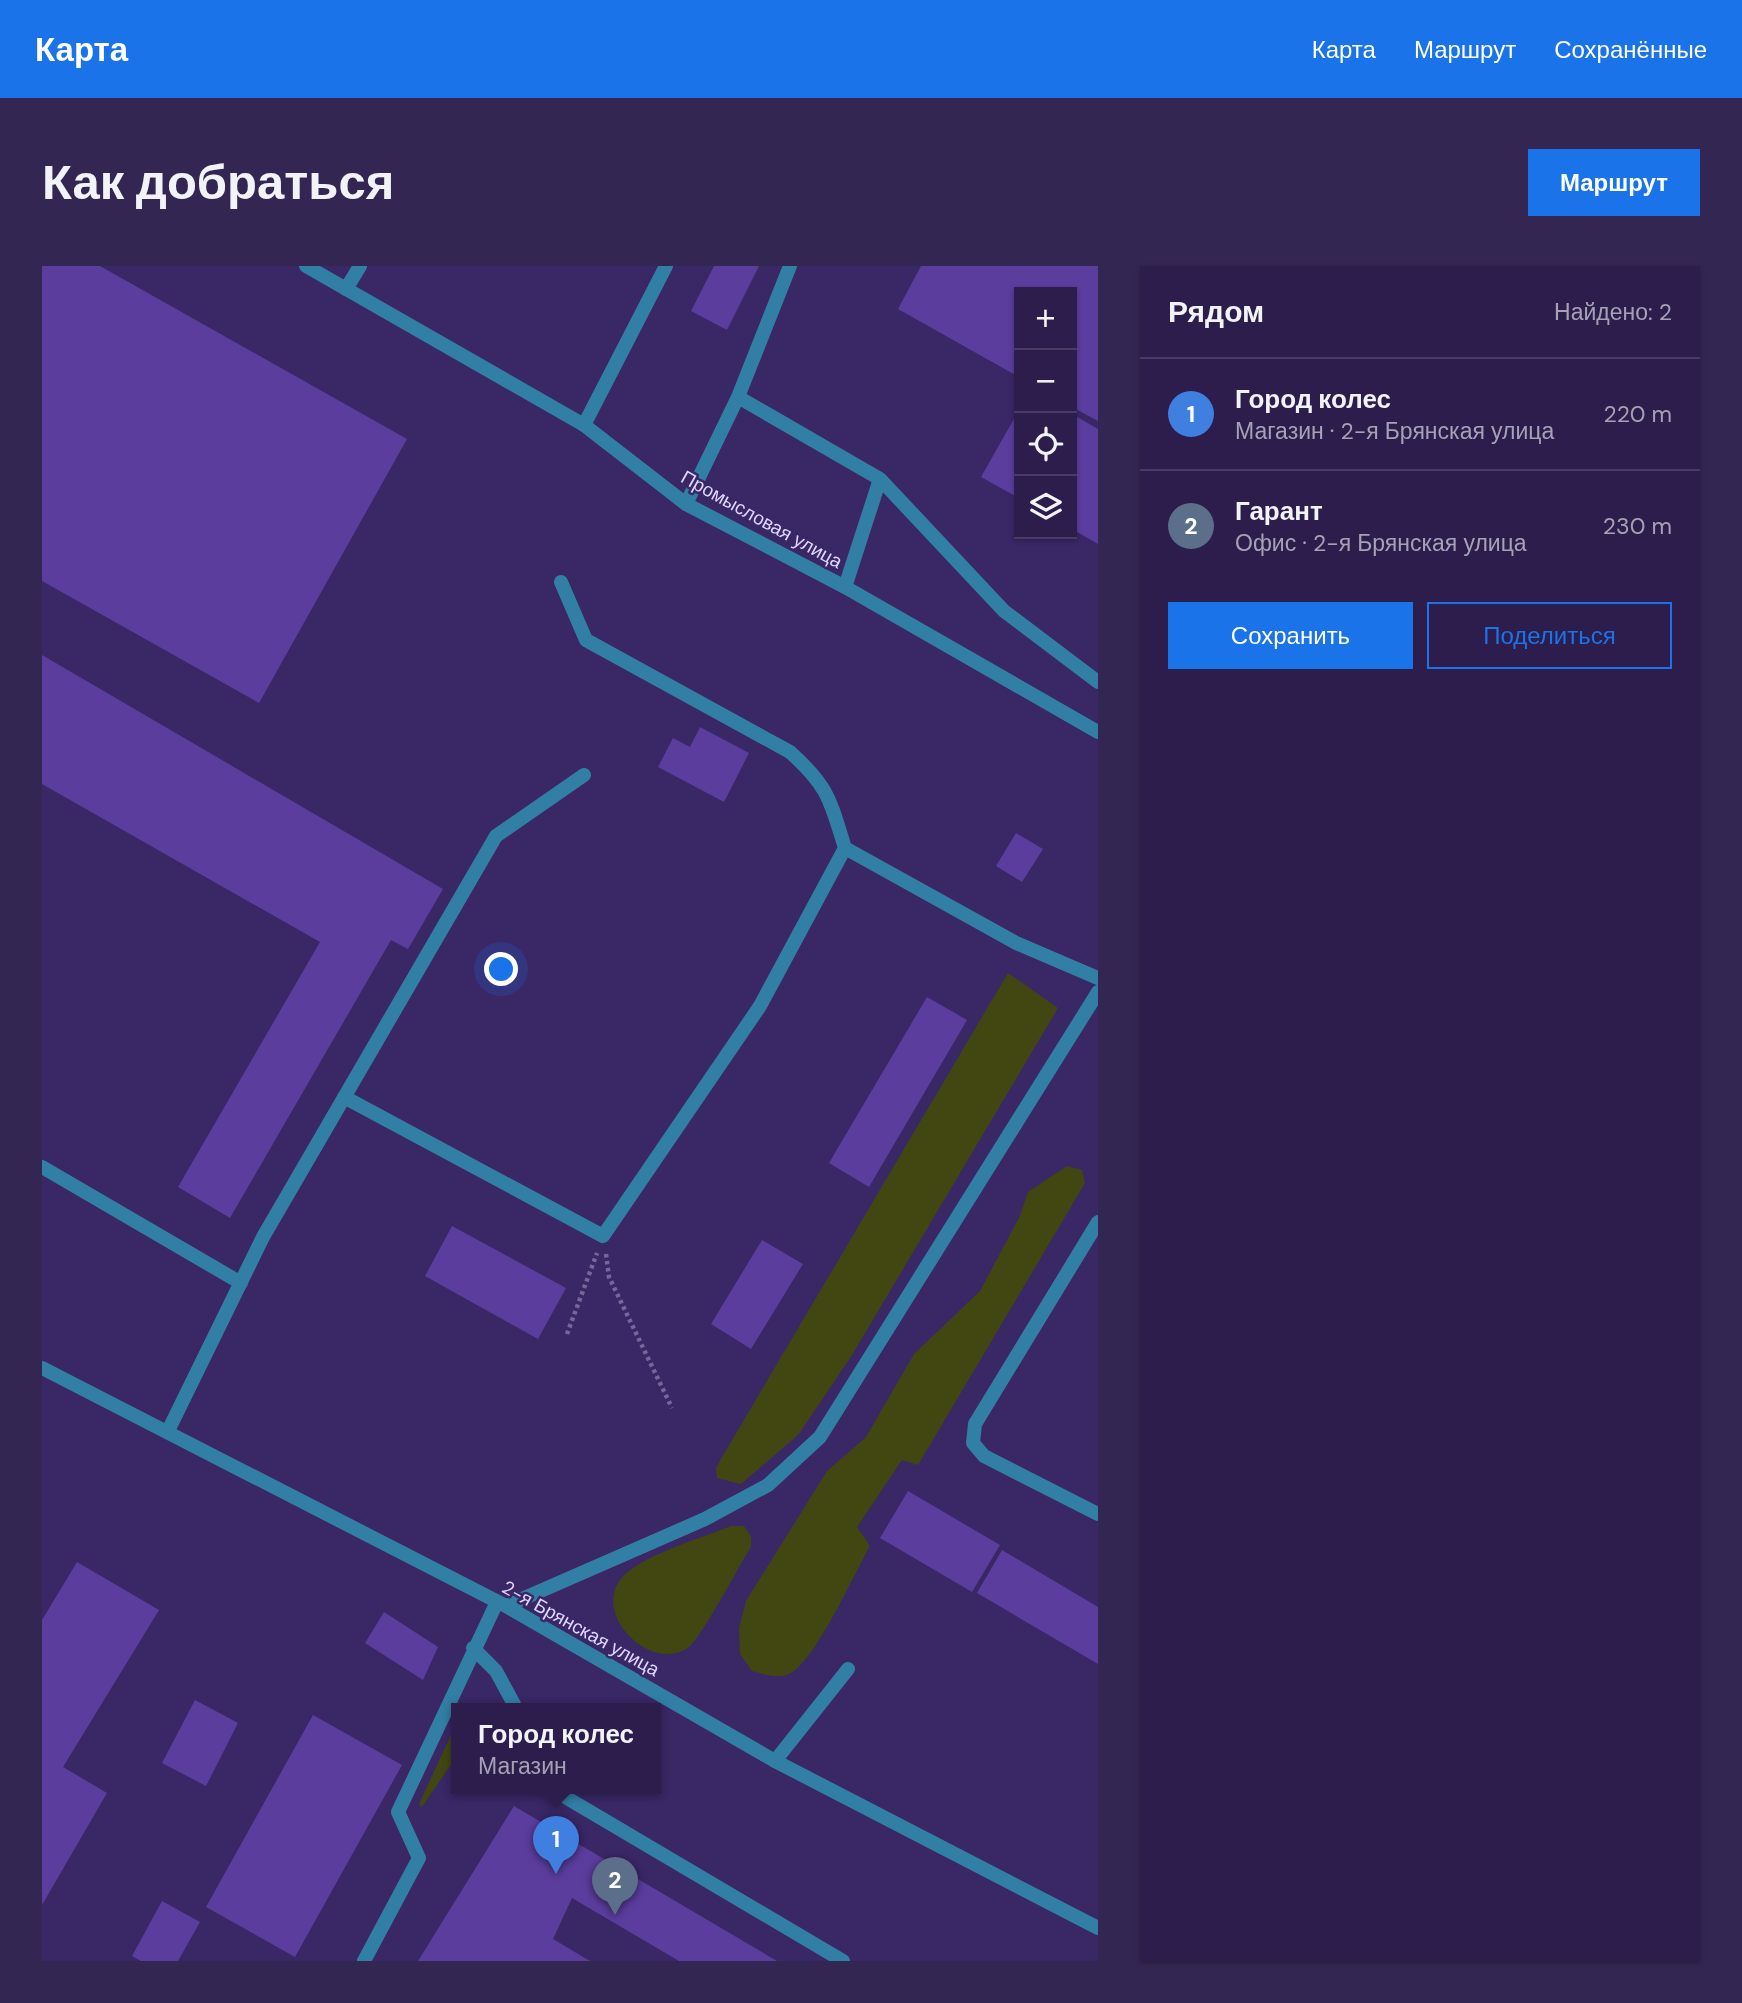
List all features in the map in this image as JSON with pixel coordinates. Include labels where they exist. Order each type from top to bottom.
[{"type":"street","name":"Промысловая улица","points":[[306,266],[584,425],[687,504],[845,587],[1098,733]]},
{"type":"street","points":[[346,289],[360,266]]},
{"type":"street","points":[[584,425],[666,266]]},
{"type":"street","points":[[687,504],[738,397],[790,266]]},
{"type":"street","points":[[738,397],[880,479],[1004,611],[1098,682]]},
{"type":"street","points":[[845,587],[880,479]]},
{"type":"street","points":[[561,582],[586,640],[790,752],[816,775],[827,793],[845,848],[1016,943],[1098,978]]},
{"type":"street","points":[[168,1431],[263,1237],[496,836],[583,775]]},
{"type":"street","points":[[344,1097],[603,1236],[760,1006],[845,848]]},
{"type":"street","points":[[364,1961],[419,1858],[398,1812],[473,1648],[501,1604],[705,1519],[768,1485],[820,1437],[1098,992]]},
{"type":"street","points":[[42,1167],[241,1283]]},
{"type":"street","points":[[1098,1222],[975,1424],[973,1443],[984,1457],[1098,1514]]},
{"type":"street","name":"2-я Брянская улица","points":[[42,1367],[501,1604],[775,1761],[1098,1928]]},
{"type":"street","points":[[473,1648],[496,1671],[513,1703]]},
{"type":"street","points":[[775,1761],[848,1669]]},
{"type":"street","points":[[560,1794],[843,1961]]},
{"type":"path","points":[[566,1334],[603,1236]]},
{"type":"path","points":[[603,1236],[609,1277],[672,1408]]},
{"type":"green space","points":[[1008,973],[1058,1008],[852,1355],[799,1434],[741,1484],[717,1478],[716,1468],[725,1452]]},
{"type":"green space","points":[[1067,1166],[1082,1170],[1085,1183],[918,1465],[902,1460],[857,1527],[870,1546],[822,1636],[799,1666],[789,1674],[775,1676],[752,1671],[740,1654],[739,1628],[746,1601],[827,1471],[866,1437],[914,1354],[980,1291],[1019,1218],[1028,1192]]},
{"type":"green space","points":[[731,1526],[744,1526],[751,1536],[751,1547],[695,1641],[675,1653],[659,1653],[631,1638],[620,1625],[614,1610],[614,1595],[620,1580],[629,1571],[655,1556]]},
{"type":"green space","points":[[451,1735],[451,1764],[422,1807],[419,1804]]},
{"type":"building","points":[[42,266],[100,266],[407,439],[259,703],[42,581]]},
{"type":"building","points":[[714,266],[759,266],[727,330],[691,311]]},
{"type":"building","points":[[921,266],[1098,266],[1098,421],[1077,410],[1077,287],[1014,287],[1014,374],[898,309]]},
{"type":"building","points":[[1077,417],[1098,429],[1098,544],[1077,532]]},
{"type":"building","points":[[1014,419],[1014,495],[981,477]]},
{"type":"building","points":[[42,655],[443,889],[408,949],[391,940],[230,1218],[178,1187],[320,942],[42,784]]},
{"type":"building","points":[[700,727],[749,753],[724,802],[658,767],[673,738],[690,747]]},
{"type":"building","points":[[1016,833],[1043,849],[1022,882],[996,866]]},
{"type":"building","points":[[927,997],[967,1020],[869,1187],[829,1163]]},
{"type":"building","points":[[452,1226],[566,1288],[538,1339],[425,1276]]},
{"type":"building","points":[[762,1240],[803,1264],[751,1349],[711,1324]]},
{"type":"building","points":[[908,1491],[1000,1545],[972,1592],[880,1538]]},
{"type":"building","points":[[1002,1550],[1098,1607],[1098,1664],[977,1593]]},
{"type":"building","points":[[77,1562],[159,1610],[63,1767],[107,1793],[42,1905],[42,1620]]},
{"type":"building","points":[[384,1612],[438,1647],[423,1680],[365,1643]]},
{"type":"building","points":[[195,1700],[238,1723],[206,1786],[162,1763]]},
{"type":"building","points":[[313,1715],[402,1765],[295,1957],[206,1907]]},
{"type":"building","points":[[514,1806],[777,1961],[679,1961],[572,1898],[553,1939],[590,1961],[418,1961]]},
{"type":"building","points":[[162,1901],[200,1922],[178,1961],[141,1961],[132,1956]]},
{"type":"place","name":"Город колес","points":[[556,1874]]},
{"type":"place","name":"Гарант","points":[[615,1915]]}]
